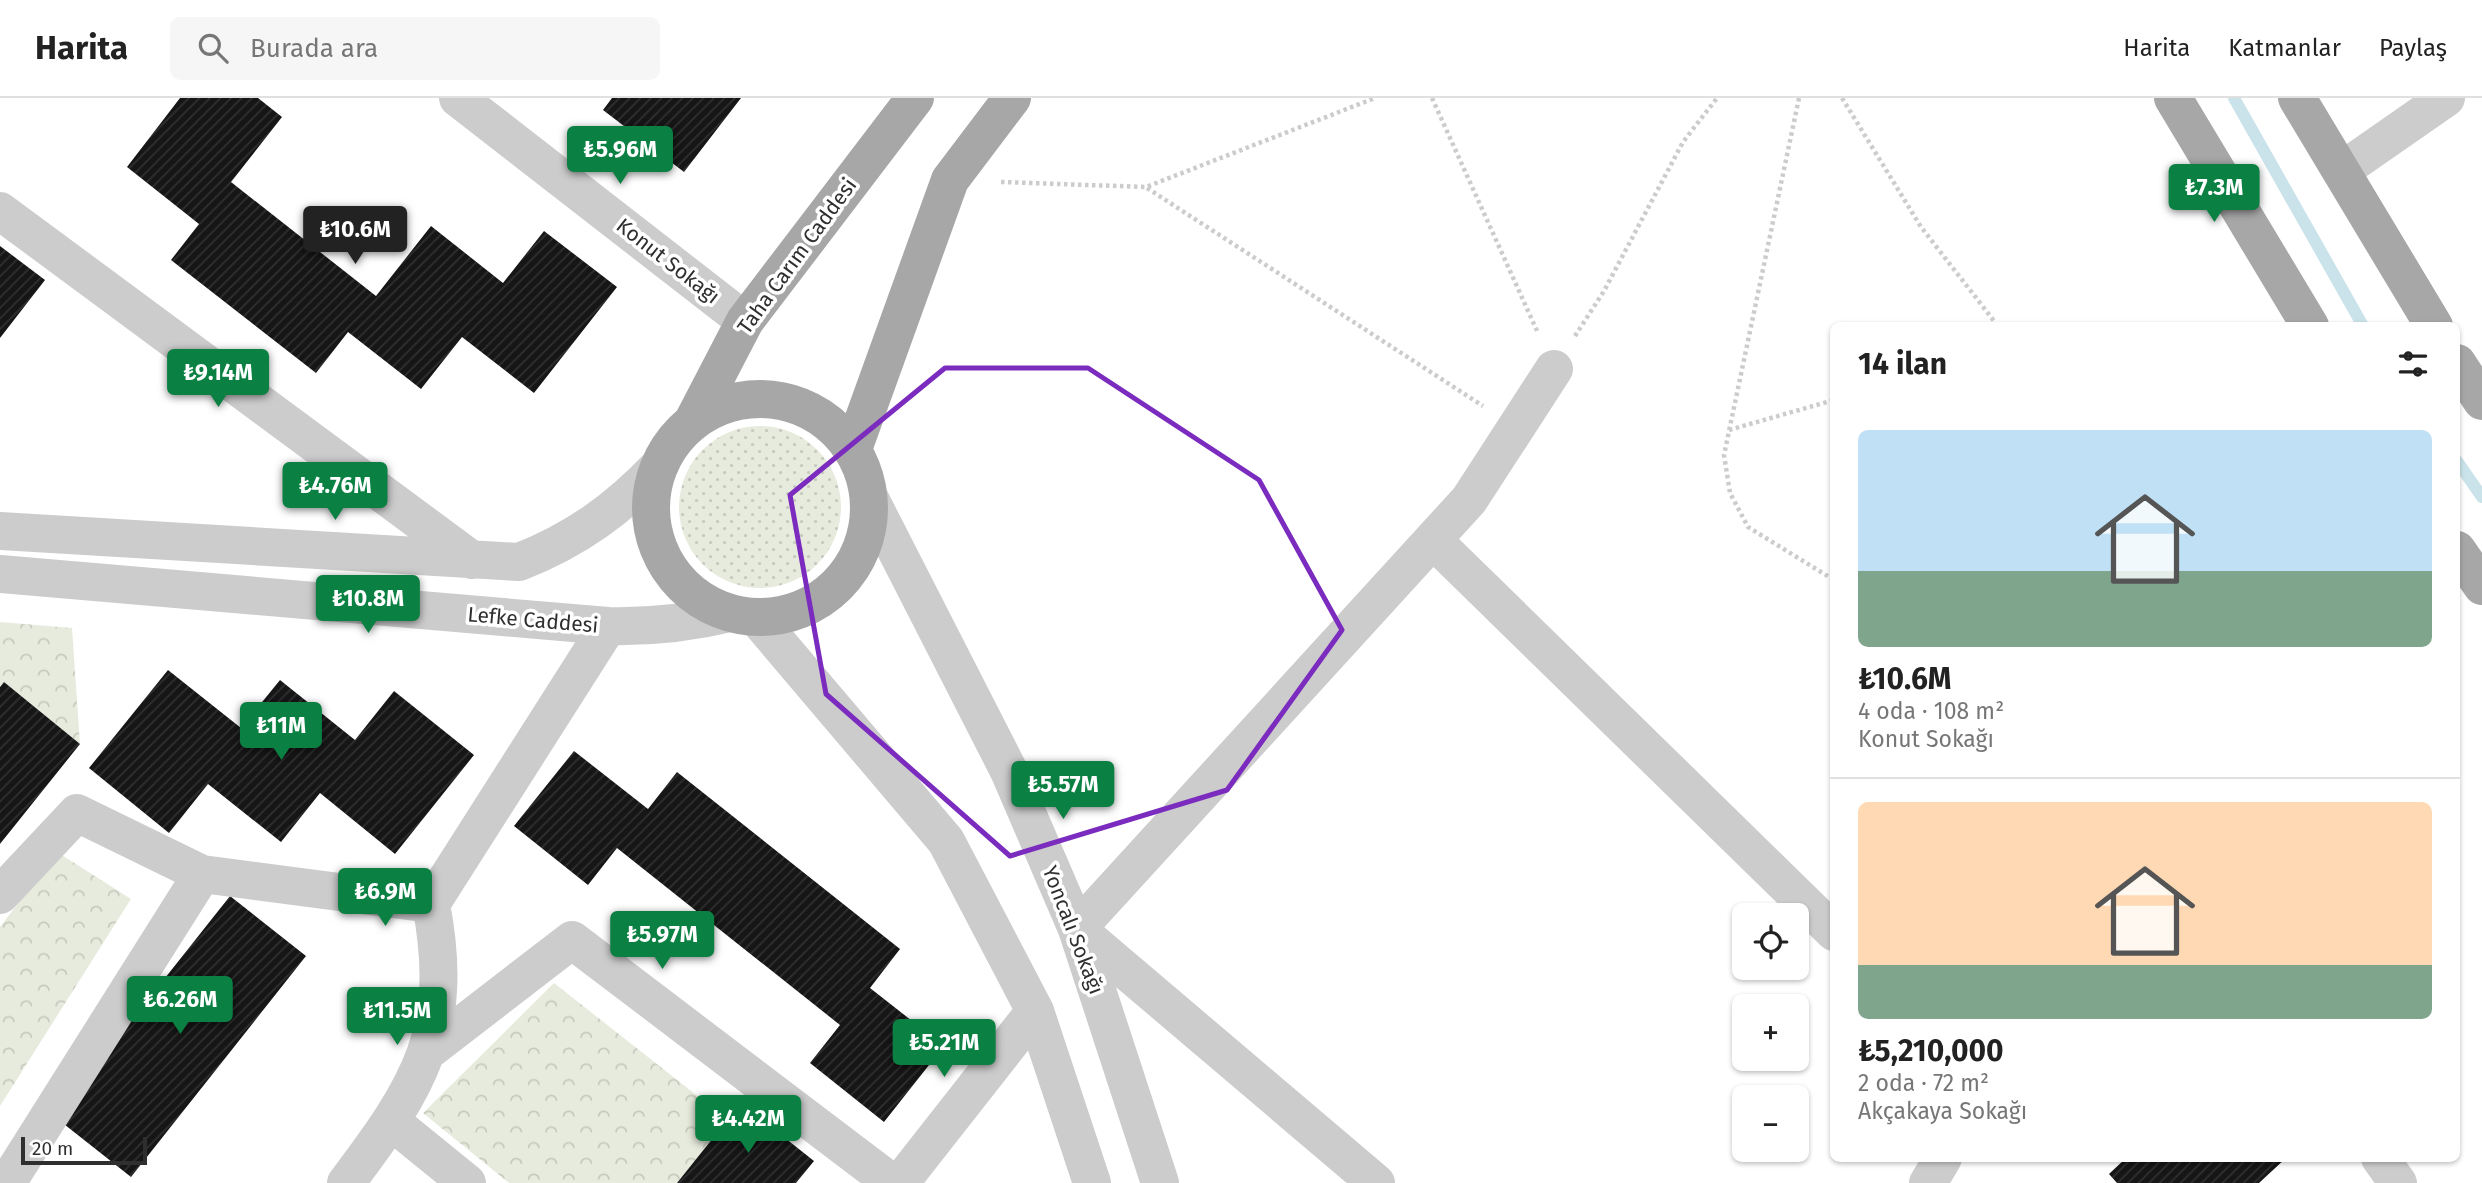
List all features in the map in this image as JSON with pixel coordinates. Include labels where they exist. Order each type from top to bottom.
[{"type":"main road","name":"Taha Carım Caddesi","points":[[692,423],[745,321],[915,98]]},
{"type":"main road","points":[[853,449],[950,180],[1012,98]]},
{"type":"main road","points":[[2173,98],[2308,322]]},
{"type":"main road","points":[[2297,98],[2432,322]]},
{"type":"main road","points":[[2460,368],[2482,401]]},
{"type":"main road","points":[[765,398],[791,403],[815,413],[836,429],[853,449],[864,473],[870,499],[868,525],[861,551],[848,573],[830,593],[807,606],[782,615],[743,615],[706,603],[685,587],[668,567],[657,543],[652,517],[653,490],[660,465],[673,442],[692,423],[714,409],[739,401],[765,398]]},
{"type":"main road","points":[[2460,554],[2482,586]]},
{"type":"street","name":"Konut Sokağı","points":[[458,98],[745,321]]},
{"type":"street","points":[[2342,171],[2445,98]]},
{"type":"street","points":[[0,211],[472,560]]},
{"type":"street","points":[[1376,1183],[1077,929],[1469,499],[1554,369]]},
{"type":"street","points":[[0,531],[519,562],[549,551],[604,518],[660,465]]},
{"type":"street","name":"Yoncalı Sokağı","points":[[870,499],[1009,771],[1077,929],[1160,1183]]},
{"type":"street","points":[[1433,540],[1830,928]]},
{"type":"street","name":"Lefke Caddesi","points":[[0,574],[608,626],[689,623],[743,615]]},
{"type":"street","points":[[743,615],[946,841],[1035,1011],[1092,1183]]},
{"type":"street","points":[[346,1183],[392,1122],[414,1085],[428,1051],[440,977],[438,940],[431,904],[608,626]]},
{"type":"street","points":[[0,895],[77,813],[202,874],[431,904]]},
{"type":"street","points":[[7,1183],[202,874]]},
{"type":"street","points":[[428,1051],[572,940],[892,1183]]},
{"type":"street","points":[[900,1183],[1035,1011]]},
{"type":"street","points":[[392,1122],[467,1183]]},
{"type":"street","points":[[1928,1183],[1941,1162]]},
{"type":"street","points":[[2383,1162],[2398,1183]]},
{"type":"path","points":[[950,180],[1146,187],[1375,98]]},
{"type":"path","points":[[1432,98],[1554,369]]},
{"type":"path","points":[[1554,369],[1604,291],[1683,142],[1717,98]]},
{"type":"path","points":[[1799,98],[1724,455],[1731,493],[1748,527],[1830,578]]},
{"type":"path","points":[[1842,98],[1922,227],[1995,322]]},
{"type":"path","points":[[1146,187],[1516,427]]},
{"type":"path","points":[[1730,430],[1830,401]]},
{"type":"highlighted area","points":[[945,368],[1088,368],[1259,480],[1342,630],[1227,790],[1010,856],[826,694],[790,495]]},
{"type":"green space","points":[[760,426],[791,433],[817,450],[834,476],[841,507],[834,538],[817,564],[791,581],[760,588],[729,581],[703,564],[686,538],[679,507],[686,476],[703,450],[729,433]]},
{"type":"green space","points":[[0,622],[72,628],[80,744],[4,682],[0,687]]},
{"type":"green space","points":[[57,852],[131,899],[0,1106],[0,927]]},
{"type":"green space","points":[[554,983],[728,1120],[677,1183],[509,1183],[423,1113]]},
{"type":"building","points":[[180,98],[258,98],[282,117],[231,182],[376,296],[431,226],[503,283],[544,231],[617,287],[534,393],[462,337],[421,389],[348,332],[316,373],[171,260],[199,224],[127,167]]},
{"type":"building","points":[[612,98],[741,98],[684,172],[603,110]]},
{"type":"building","points":[[0,246],[45,280],[0,338]]},
{"type":"building","points":[[168,670],[241,728],[280,680],[355,740],[394,691],[474,755],[395,854],[320,793],[281,842],[208,784],[169,833],[89,768]]},
{"type":"building","points":[[4,682],[80,744],[0,844],[0,687]]},
{"type":"building","points":[[574,751],[648,809],[677,772],[900,949],[870,988],[944,1046],[884,1122],[810,1063],[840,1025],[617,848],[588,885],[514,826]]},
{"type":"building","points":[[230,896],[306,956],[131,1177],[55,1117]]},
{"type":"building","points":[[741,1103],[814,1161],[796,1183],[677,1183]]},
{"type":"building","points":[[2122,1162],[2282,1162],[2259,1183],[2117,1183],[2109,1174]]},
{"type":"waterway","points":[[2234,98],[2361,322]]},
{"type":"waterway","points":[[2460,465],[2482,497]]}]
